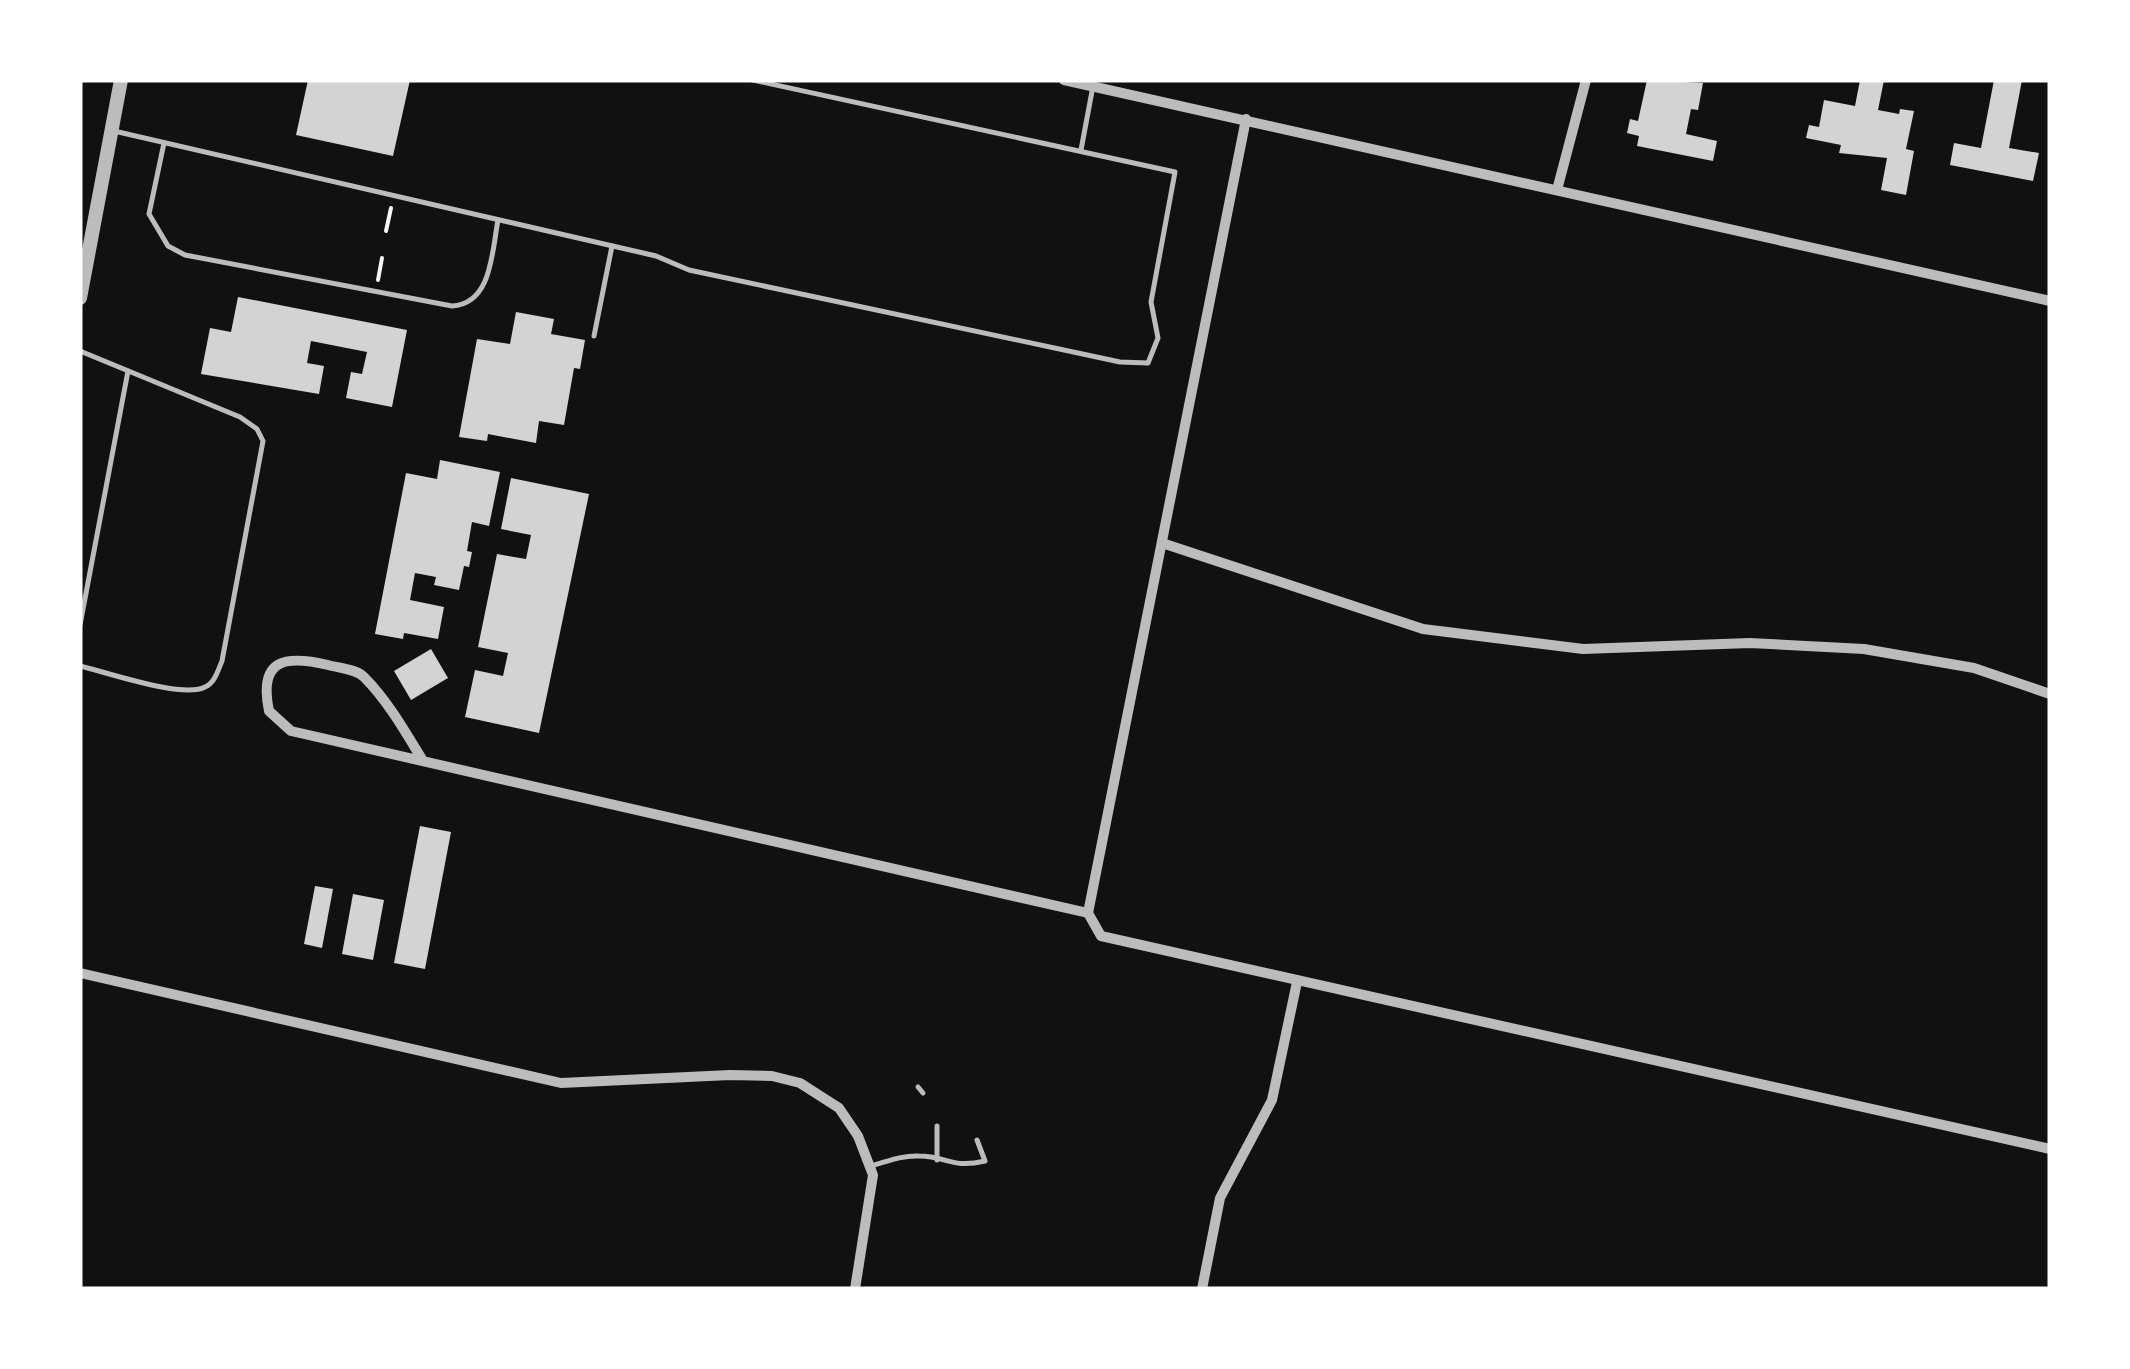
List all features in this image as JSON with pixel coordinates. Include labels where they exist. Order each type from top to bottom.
[{"type":"street","points":[[80,298],[121,80]]},
{"type":"street","points":[[1064,80],[2050,301]]},
{"type":"street","points":[[1557,190],[1586,80]]},
{"type":"street","points":[[1246,119],[1088,913],[1101,936],[2050,1149]]},
{"type":"street","points":[[1162,543],[1423,629],[1583,649],[1750,642],[1864,649],[1974,668],[2050,694]]},
{"type":"street","points":[[423,761],[362,673],[300,658],[284,659],[274,669],[268,684],[269,711],[291,731],[1088,913]]},
{"type":"street","points":[[80,973],[561,1083],[772,1076],[800,1083],[840,1108],[858,1136],[873,1175],[855,1289]]},
{"type":"street","points":[[1202,1289],[1220,1198],[1272,1100],[1297,982]]},
{"type":"lane","points":[[112,131],[656,256],[690,270],[1105,359],[1148,363],[1158,338],[1151,302],[1175,172],[754,80]]},
{"type":"lane","points":[[1081,150],[1093,86]]},
{"type":"lane","points":[[164,143],[149,214],[168,246],[185,255],[452,306],[466,305],[481,294],[498,220]]},
{"type":"lane","points":[[594,336],[612,246]]},
{"type":"lane","points":[[80,351],[240,417],[257,429],[263,441],[216,677],[205,688],[187,690],[80,666]]},
{"type":"lane","points":[[80,625],[128,371]]},
{"type":"lane","points":[[937,1126],[937,1160]]},
{"type":"lane","points":[[870,1166],[924,1155],[967,1165],[985,1161],[977,1140]]},
{"type":"path","points":[[386,232],[391,208]]},
{"type":"path","points":[[378,280],[382,258]]},
{"type":"building","points":[[308,80],[410,80],[393,156],[296,135]]},
{"type":"building","points":[[1647,80],[1703,83],[1698,110],[1691,109],[1686,134],[1717,141],[1713,161],[1637,146],[1639,136],[1627,133],[1630,119],[1638,121]]},
{"type":"building","points":[[1860,80],[1884,80],[1878,110],[1899,114],[1900,109],[1914,111],[1906,149],[1914,151],[1906,195],[1881,190],[1887,158],[1839,153],[1841,145],[1806,138],[1809,125],[1819,127],[1824,100],[1855,106]]},
{"type":"building","points":[[1994,80],[2022,80],[2009,148],[2039,153],[2033,181],[1950,165],[1954,143],[1981,148]]},
{"type":"building","points":[[238,297],[407,330],[392,407],[346,398],[351,372],[362,374],[367,352],[311,341],[307,363],[324,366],[319,394],[201,374],[210,328],[231,332]]},
{"type":"building","points":[[516,312],[554,319],[551,334],[585,340],[580,369],[574,368],[564,425],[539,421],[536,443],[488,434],[487,441],[459,437],[477,339],[510,344]]},
{"type":"building","points":[[440,460],[500,472],[489,526],[472,522],[467,551],[472,552],[469,567],[464,566],[459,590],[434,585],[436,577],[415,573],[410,600],[444,607],[438,639],[404,633],[403,639],[375,634],[406,473],[437,479]]},
{"type":"building","points":[[511,478],[589,494],[539,733],[465,717],[475,670],[503,676],[508,653],[478,647],[497,554],[526,559],[531,535],[501,529]]},
{"type":"building","points":[[431,649],[448,678],[411,700],[394,671]]},
{"type":"building","points":[[420,826],[451,832],[425,969],[394,963]]},
{"type":"building","points":[[315,886],[333,889],[322,948],[304,944]]},
{"type":"building","points":[[353,894],[384,900],[373,960],[342,954]]}]
